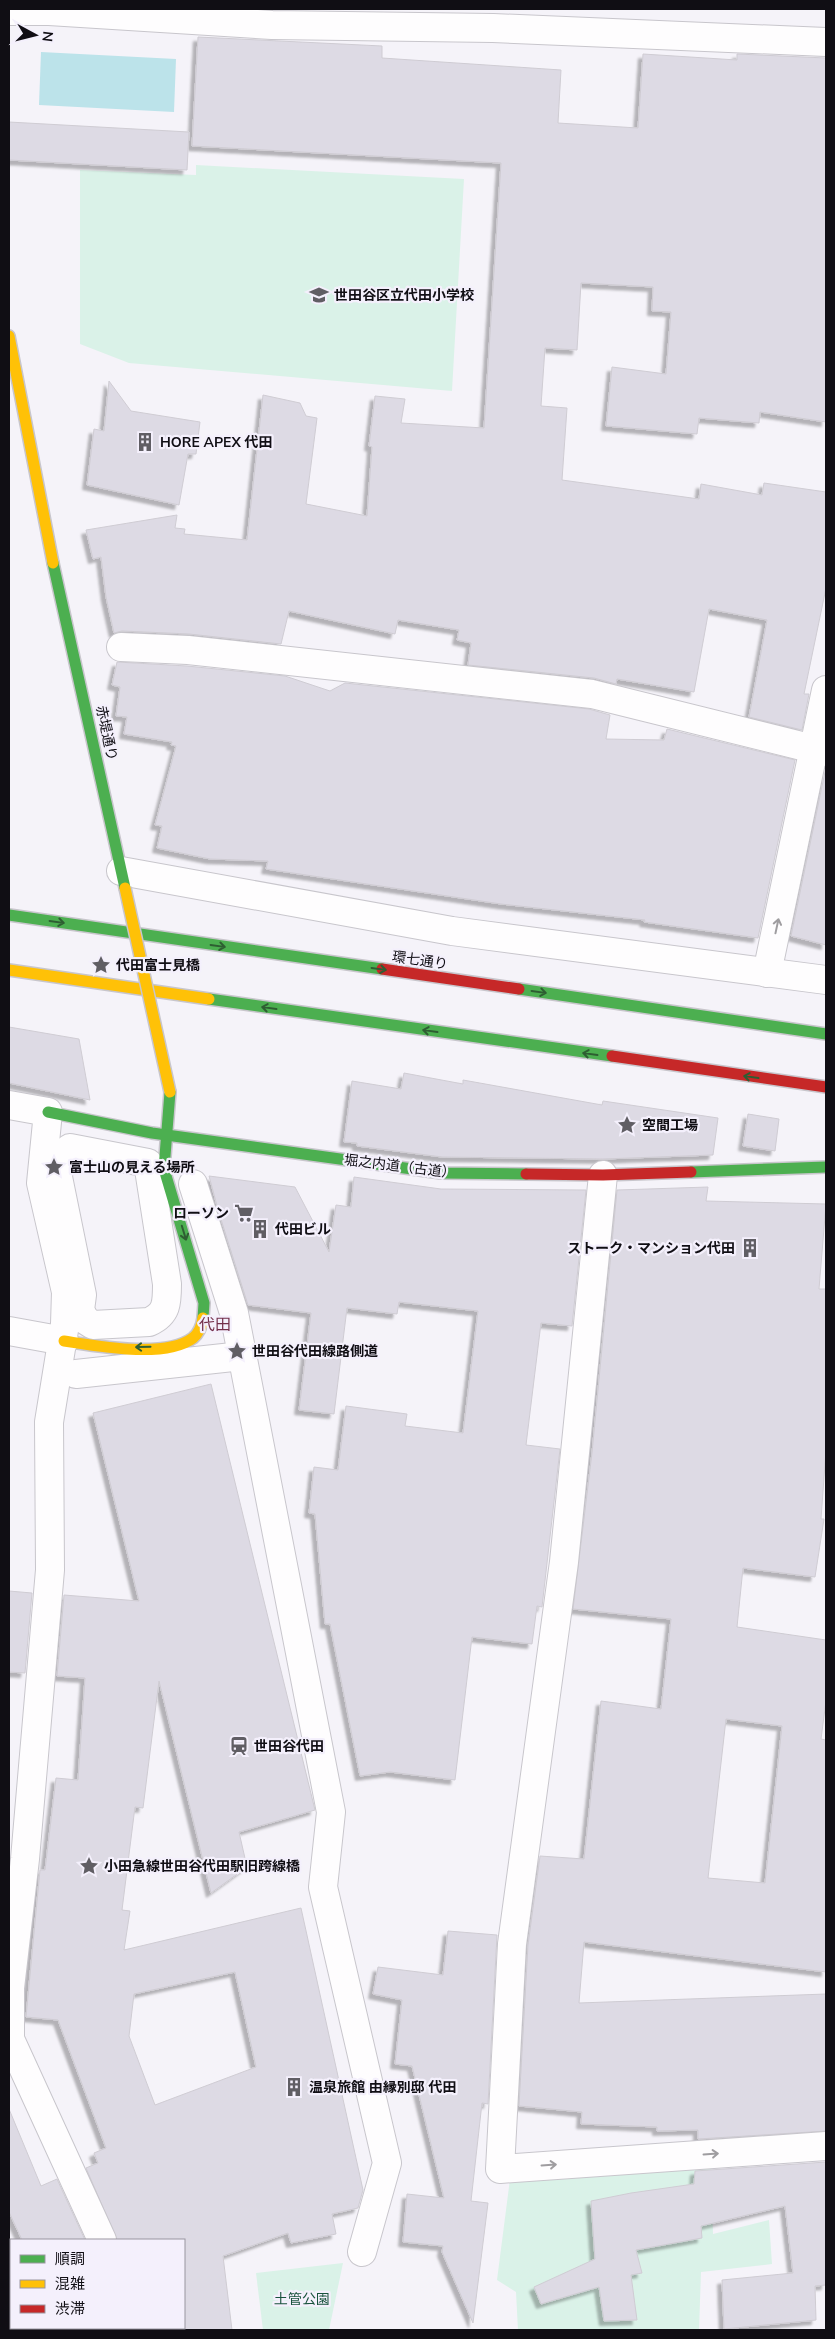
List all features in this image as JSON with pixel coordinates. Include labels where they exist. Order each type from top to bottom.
[{"type":"street","points":[[9,11],[49,10],[273,17],[493,19],[826,42]]},
{"type":"street","name":"赤堤通り","points":[[9,336],[43,516],[170,1092],[164,1169],[204,1303],[203,1324],[193,1338],[178,1346],[111,1348],[64,1341]]},
{"type":"street","points":[[121,647],[188,650],[592,694],[820,750]]},
{"type":"street","points":[[766,973],[820,750],[826,690]]},
{"type":"street","points":[[123,879],[452,931],[826,980]]},
{"type":"street","name":"環七通り","points":[[9,915],[826,1034]]},
{"type":"street","points":[[9,970],[826,1087]]},
{"type":"street","name":"堀之内道（古道）","points":[[9,1105],[168,1136],[441,1173],[603,1175],[826,1167]]},
{"type":"street","points":[[48,1112],[42,1183],[66,1292],[64,1341],[49,1422],[50,1570],[25,1859],[9,1988],[10,2039],[102,2239]]},
{"type":"street","points":[[70,1148],[116,1164],[148,1164],[150,1179],[167,1284],[167,1301],[164,1312],[149,1322],[93,1325],[85,1320],[80,1310],[82,1295],[58,1177],[60,1159],[70,1148]]},
{"type":"street","points":[[603,1175],[564,1562],[512,1944],[500,2169],[826,2146]]},
{"type":"street","points":[[193,1184],[234,1313],[331,1812],[323,1886],[387,2163],[362,2252]]},
{"type":"street","points":[[9,1332],[64,1341]]},
{"type":"street","points":[[76,1374],[242,1356]]},
{"type":"green space","points":[[196,165],[464,179],[452,391],[129,363],[80,344],[80,170],[196,175]]},
{"type":"green space","points":[[711,2163],[713,2234],[769,2220],[772,2264],[701,2272],[699,2330],[518,2330],[516,2292],[497,2280],[510,2179]]},
{"type":"green space","name":"土管公園","points":[[343,2263],[329,2330],[263,2330],[256,2273]]},
{"type":"water","points":[[41,52],[176,59],[174,112],[39,105]]},
{"type":"building","points":[[198,37],[382,46],[382,58],[561,70],[558,123],[638,128],[643,54],[737,60],[737,54],[826,58],[826,422],[760,412],[759,423],[699,418],[697,434],[606,426],[612,367],[666,374],[671,312],[652,311],[653,287],[581,283],[577,350],[545,348],[541,406],[567,408],[562,480],[699,499],[701,484],[762,495],[764,483],[826,492],[826,588],[804,694],[809,694],[802,730],[749,717],[767,620],[709,609],[694,692],[617,679],[616,684],[594,678],[468,665],[471,643],[457,640],[459,630],[398,620],[395,634],[289,611],[281,644],[189,634],[122,631],[114,633],[106,597],[101,557],[93,559],[86,530],[177,515],[175,528],[185,529],[184,534],[247,540],[263,395],[300,403],[306,416],[317,418],[306,504],[367,516],[372,447],[369,446],[375,396],[405,399],[401,423],[484,428],[501,163],[192,146]]},
{"type":"building","points":[[9,122],[189,132],[187,170],[9,160]]},
{"type":"building","name":"HORE APEX 代田","points":[[109,381],[131,411],[200,422],[196,454],[188,454],[179,505],[87,485],[94,429],[104,431]]},
{"type":"building","points":[[117,662],[187,666],[285,676],[330,691],[345,683],[589,709],[610,715],[606,739],[664,740],[667,729],[795,760],[758,938],[644,922],[645,920],[501,904],[266,869],[268,861],[210,859],[157,848],[162,826],[155,825],[176,746],[171,745],[172,742],[124,734],[127,717],[116,716],[120,687],[112,685]]},
{"type":"building","points":[[826,767],[826,945],[791,936]]},
{"type":"building","points":[[9,1027],[79,1039],[90,1100],[9,1083]]},
{"type":"building","points":[[404,1073],[463,1084],[463,1080],[602,1105],[603,1101],[718,1118],[713,1155],[603,1159],[442,1157],[357,1146],[357,1143],[344,1142],[352,1081],[401,1089]]},
{"type":"building","points":[[748,1114],[779,1119],[775,1151],[743,1146]]},
{"type":"building","points":[[209,1176],[295,1187],[329,1252],[336,1205],[351,1207],[354,1177],[441,1189],[586,1190],[572,1326],[541,1323],[526,1445],[560,1449],[542,1607],[537,1606],[532,1644],[472,1637],[455,1780],[390,1772],[360,1776],[330,1624],[325,1624],[315,1514],[309,1513],[314,1467],[338,1470],[346,1406],[407,1414],[405,1426],[463,1433],[478,1311],[399,1302],[397,1314],[347,1308],[334,1414],[299,1410],[311,1313],[248,1305]]},
{"type":"building","points":[[708,1187],[706,1201],[826,1204],[819,1289],[826,1289],[826,1450],[821,1519],[824,1519],[815,1577],[743,1568],[737,1627],[826,1640],[826,1701],[821,1739],[826,1740],[826,1972],[584,1942],[579,2003],[826,1994],[826,2131],[698,2139],[698,2130],[657,2131],[657,2127],[581,2124],[582,2112],[519,2106],[528,1945],[540,1856],[584,1859],[601,1701],[661,1709],[671,1619],[573,1609],[592,1453],[617,1190]],"holes":[[[726,1719],[782,1726],[765,1883],[708,1878]]]},
{"type":"building","points":[[211,1384],[315,1810],[239,1832],[247,1867],[211,1893],[159,1681],[143,1808],[135,1807],[122,1910],[130,1911],[124,1950],[301,1908],[363,2190],[358,2208],[332,2214],[336,2234],[291,2243],[288,2233],[223,2256],[232,2330],[184,2330],[185,2239],[117,2239],[86,2168],[98,2163],[94,2153],[106,2148],[58,2020],[26,2017],[40,1870],[45,1870],[56,1778],[78,1780],[85,1678],[57,1676],[64,1595],[139,1601],[93,1413]],"holes":[[[235,1972],[256,2067],[155,2105],[129,2036],[134,1994]]]},
{"type":"building","points":[[9,1591],[32,1593],[25,1673],[9,1672]]},
{"type":"building","points":[[448,1931],[497,1935],[488,2104],[482,2103],[471,2201],[488,2203],[473,2323],[442,2252],[443,2246],[403,2242],[407,2194],[444,2198],[412,2066],[395,2064],[402,2000],[373,1994],[378,1967],[443,1975]]},
{"type":"building","points":[[9,2109],[41,2186],[57,2179],[85,2239],[22,2239],[9,2212]]},
{"type":"building","points":[[826,2162],[826,2285],[815,2286],[816,2320],[724,2329],[722,2280],[793,2273],[785,2206],[701,2226],[702,2238],[636,2250],[642,2273],[631,2275],[637,2320],[604,2321],[599,2287],[541,2304],[534,2287],[595,2259],[591,2201],[694,2184],[695,2171]]},
{"type":"traffic: fast","points":[[53,563],[125,888]]},
{"type":"traffic: fast","points":[[9,915],[382,969]]},
{"type":"traffic: fast","points":[[519,989],[826,1034]]},
{"type":"traffic: fast","points":[[209,999],[612,1056]]},
{"type":"traffic: fast","points":[[170,1092],[164,1169],[204,1303],[203,1318]]},
{"type":"traffic: fast","points":[[48,1112],[152,1133],[441,1173],[526,1174]]},
{"type":"traffic: fast","points":[[691,1172],[826,1167]]},
{"type":"traffic: slow","points":[[9,336],[53,563]]},
{"type":"traffic: slow","points":[[125,888],[170,1092]]},
{"type":"traffic: slow","points":[[9,970],[209,999]]},
{"type":"traffic: slow","points":[[64,1341],[112,1348],[166,1348],[193,1338],[200,1329],[203,1318]]},
{"type":"traffic: jam","points":[[382,969],[519,989]]},
{"type":"traffic: jam","points":[[612,1056],[826,1087]]},
{"type":"traffic: jam","points":[[526,1174],[603,1175],[691,1172]]},
{"type":"place","name":"世田谷区立代田小学校","points":[[319,295]]},
{"type":"place","name":"HORE APEX 代田","points":[[145,442]]},
{"type":"place","name":"代田富士見橋","points":[[101,965]]},
{"type":"place","name":"空間工場","points":[[627,1125]]},
{"type":"place","name":"富士山の見える場所","points":[[54,1167]]},
{"type":"place","name":"ローソン","points":[[244,1213]]},
{"type":"place","name":"代田ビル","points":[[260,1229]]},
{"type":"place","name":"ストーク・マンション代田","points":[[750,1248]]},
{"type":"place","name":"世田谷代田線路側道","points":[[237,1351]]},
{"type":"place","name":"世田谷代田","points":[[239,1746]]},
{"type":"place","name":"小田急線世田谷代田駅旧跨線橋","points":[[89,1866]]},
{"type":"place","name":"温泉旅館 由縁別邸 代田","points":[[294,2087]]},
{"type":"district","name":"代田","points":[[215,1324]]}]
